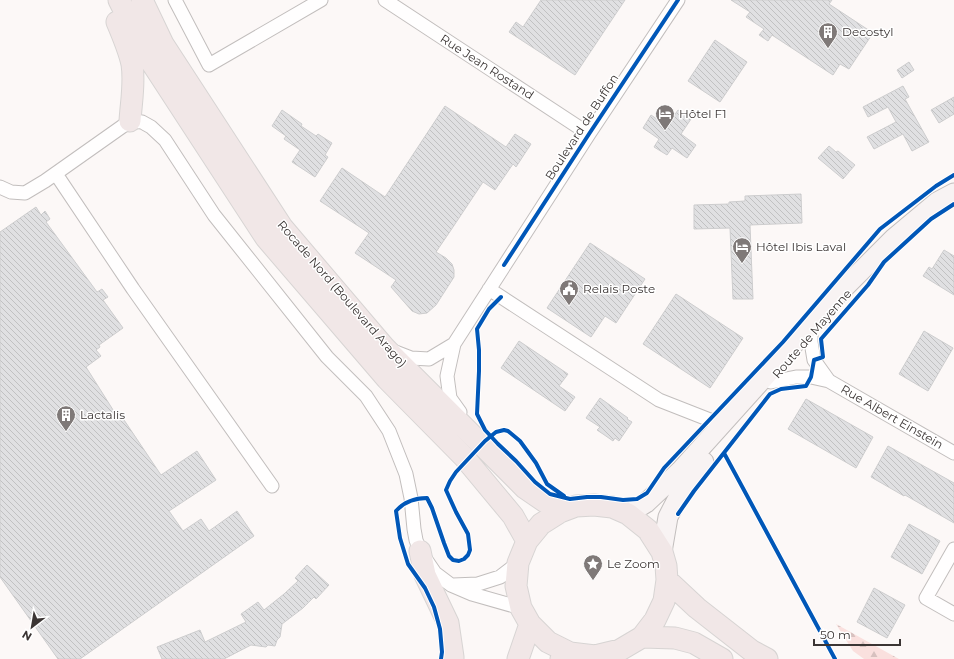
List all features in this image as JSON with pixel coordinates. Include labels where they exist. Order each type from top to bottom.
[{"type":"main road","points":[[107,0],[124,38],[132,65],[133,86],[130,121]]},
{"type":"main road","points":[[119,0],[146,54],[266,238],[387,379],[464,457],[513,516],[527,541]]},
{"type":"main road","name":"Rocade Nord (Boulevard Arago)","points":[[142,0],[163,44],[282,227],[385,348],[525,488],[560,512]]},
{"type":"main road","name":"Route de Mayenne","points":[[628,514],[646,503],[680,471],[830,302],[894,238],[937,202],[954,193]]},
{"type":"main road","name":"Route de Mayenne","points":[[662,552],[668,517],[683,488],[726,435],[894,238]]},
{"type":"main road","points":[[594,505],[612,507],[628,514],[648,530],[662,552],[666,566],[667,580],[664,601],[656,620],[642,637],[620,650],[595,656],[566,656],[548,642],[526,616],[516,586],[518,563],[527,541],[541,524],[560,512],[576,506],[594,505]]},
{"type":"main road","points":[[420,551],[425,576],[448,623],[453,657],[452,659]]},
{"type":"main road","points":[[667,580],[697,608],[752,651],[767,659]]},
{"type":"main road","points":[[518,659],[526,616]]},
{"type":"main road","points":[[642,637],[674,638],[694,643],[722,659]]},
{"type":"street","points":[[175,0],[209,65],[321,0]]},
{"type":"street","name":"Rue Jean Rostand","points":[[385,0],[589,134]]},
{"type":"street","name":"Boulevard de Buffon","points":[[454,344],[589,134],[678,0]]},
{"type":"street","points":[[0,188],[11,192],[25,193],[56,174],[130,121],[142,122],[151,126],[165,140],[214,215],[327,357],[366,396],[389,431],[406,474],[411,498],[416,540],[420,551],[435,573],[451,585],[526,616]]},
{"type":"street","points":[[56,174],[133,288],[272,486]]},
{"type":"street","points":[[489,289],[659,400],[710,420],[720,426]]},
{"type":"street","name":"Rue Albert Einstein","points":[[811,336],[814,360],[829,381]]},
{"type":"street","points":[[385,348],[411,358],[429,359],[454,344]]},
{"type":"street","points":[[454,344],[447,376],[450,398],[494,458]]},
{"type":"street","name":"Rue Albert Einstein","points":[[771,382],[796,377],[811,377],[829,381],[954,453]]},
{"type":"street","points":[[954,550],[926,598],[954,614]]},
{"type":"street","points":[[451,585],[478,584],[500,577],[518,563]]},
{"type":"green space","points":[[836,624],[899,659],[864,659],[853,651]]},
{"type":"building","points":[[541,0],[625,0],[575,75],[509,32],[516,22],[523,27]]},
{"type":"building","name":"Decostyl","points":[[731,0],[832,0],[829,4],[873,33],[849,69],[840,64],[833,75],[772,35],[768,41],[759,35],[764,29],[746,17],[750,12]]},
{"type":"building","points":[[715,40],[747,62],[720,102],[688,81]]},
{"type":"building","points":[[909,62],[914,70],[902,78],[897,70]]},
{"type":"building","points":[[903,86],[909,97],[905,99],[929,142],[912,151],[903,134],[874,149],[867,137],[896,122],[888,107],[868,117],[863,107]]},
{"type":"building","points":[[954,97],[954,114],[939,123],[931,110]]},
{"type":"building","points":[[445,106],[506,147],[515,134],[531,144],[516,167],[513,164],[495,190],[483,182],[436,252],[452,264],[454,277],[436,305],[427,313],[419,314],[412,311],[391,287],[396,280],[355,253],[369,233],[320,201],[342,168],[385,197]]},
{"type":"building","points":[[282,110],[316,136],[318,134],[332,143],[325,155],[328,157],[315,177],[292,162],[300,150],[284,139],[286,136],[272,126]]},
{"type":"building","name":"Hôtel F1","points":[[678,110],[691,119],[681,134],[696,145],[687,158],[672,148],[667,155],[654,147],[659,139],[643,128],[651,115],[667,126]]},
{"type":"building","points":[[829,146],[836,152],[838,151],[855,165],[843,179],[818,158]]},
{"type":"building","name":"Hôtel Ibis Laval","points":[[801,194],[802,223],[750,225],[753,299],[733,299],[730,228],[694,229],[694,205],[729,204],[729,202],[745,201],[745,196]]},
{"type":"building","name":"Lactalis","points":[[36,207],[41,215],[45,211],[50,219],[46,222],[97,292],[102,289],[108,297],[103,300],[123,328],[99,345],[100,347],[96,350],[101,356],[86,367],[115,413],[118,411],[161,475],[197,451],[216,480],[169,511],[183,531],[201,519],[209,531],[237,511],[254,536],[80,659],[58,659],[0,577],[0,232]]},
{"type":"building","points":[[590,243],[645,279],[616,323],[605,316],[591,337],[547,308]]},
{"type":"building","points":[[944,250],[954,256],[954,295],[923,276],[929,267],[932,269]]},
{"type":"building","points":[[676,294],[743,338],[710,388],[643,344]]},
{"type":"building","points":[[924,331],[953,348],[928,391],[899,374]]},
{"type":"building","points":[[519,341],[568,374],[559,386],[575,397],[565,411],[501,368]]},
{"type":"building","points":[[600,398],[632,422],[619,441],[615,438],[613,441],[597,430],[600,427],[586,418]]},
{"type":"building","points":[[806,399],[873,437],[856,468],[788,429]]},
{"type":"building","points":[[888,446],[954,483],[954,523],[871,477]]},
{"type":"building","points":[[909,524],[940,541],[922,574],[891,557]]},
{"type":"building","points":[[307,565],[329,585],[316,599],[314,597],[303,608],[282,624],[280,637],[275,646],[268,645],[266,647],[251,645],[224,659],[162,659],[157,647],[200,630],[205,642],[246,622],[241,614],[258,602],[264,610],[298,581],[295,578]]},
{"type":"building","points":[[874,588],[905,605],[887,638],[857,622]]},
{"type":"cycle path","points":[[504,265],[678,0]]},
{"type":"cycle path","points":[[501,297],[489,309],[477,329],[479,350],[477,414],[485,430],[535,482],[550,494],[570,499],[587,497],[623,500],[637,499],[647,493],[664,468],[783,342],[880,229],[936,186],[954,175]]},
{"type":"cycle path","points":[[678,514],[694,491],[770,394],[781,389],[806,386],[811,377],[814,360],[823,357],[821,339],[868,285],[884,262],[931,219],[954,204]]},
{"type":"cycle path","points":[[441,659],[442,652],[440,629],[434,607],[425,588],[408,564],[400,538],[396,511],[410,501],[427,498],[449,556],[453,560],[459,561],[464,559],[470,550],[468,534],[446,490],[456,472],[485,441],[496,432],[504,430],[508,431],[520,441],[536,463],[547,484],[564,496]]},
{"type":"cycle path","points":[[724,453],[835,659]]},
{"type":"place","name":"Decostyl","points":[[828,49]]},
{"type":"place","name":"Hôtel F1","points":[[665,131]]},
{"type":"place","name":"Hôtel Ibis Laval","points":[[742,264]]},
{"type":"place","name":"Relais Poste","points":[[569,306]]},
{"type":"place","name":"Lactalis","points":[[66,432]]},
{"type":"place","name":"Le Zoom","points":[[593,581]]}]
